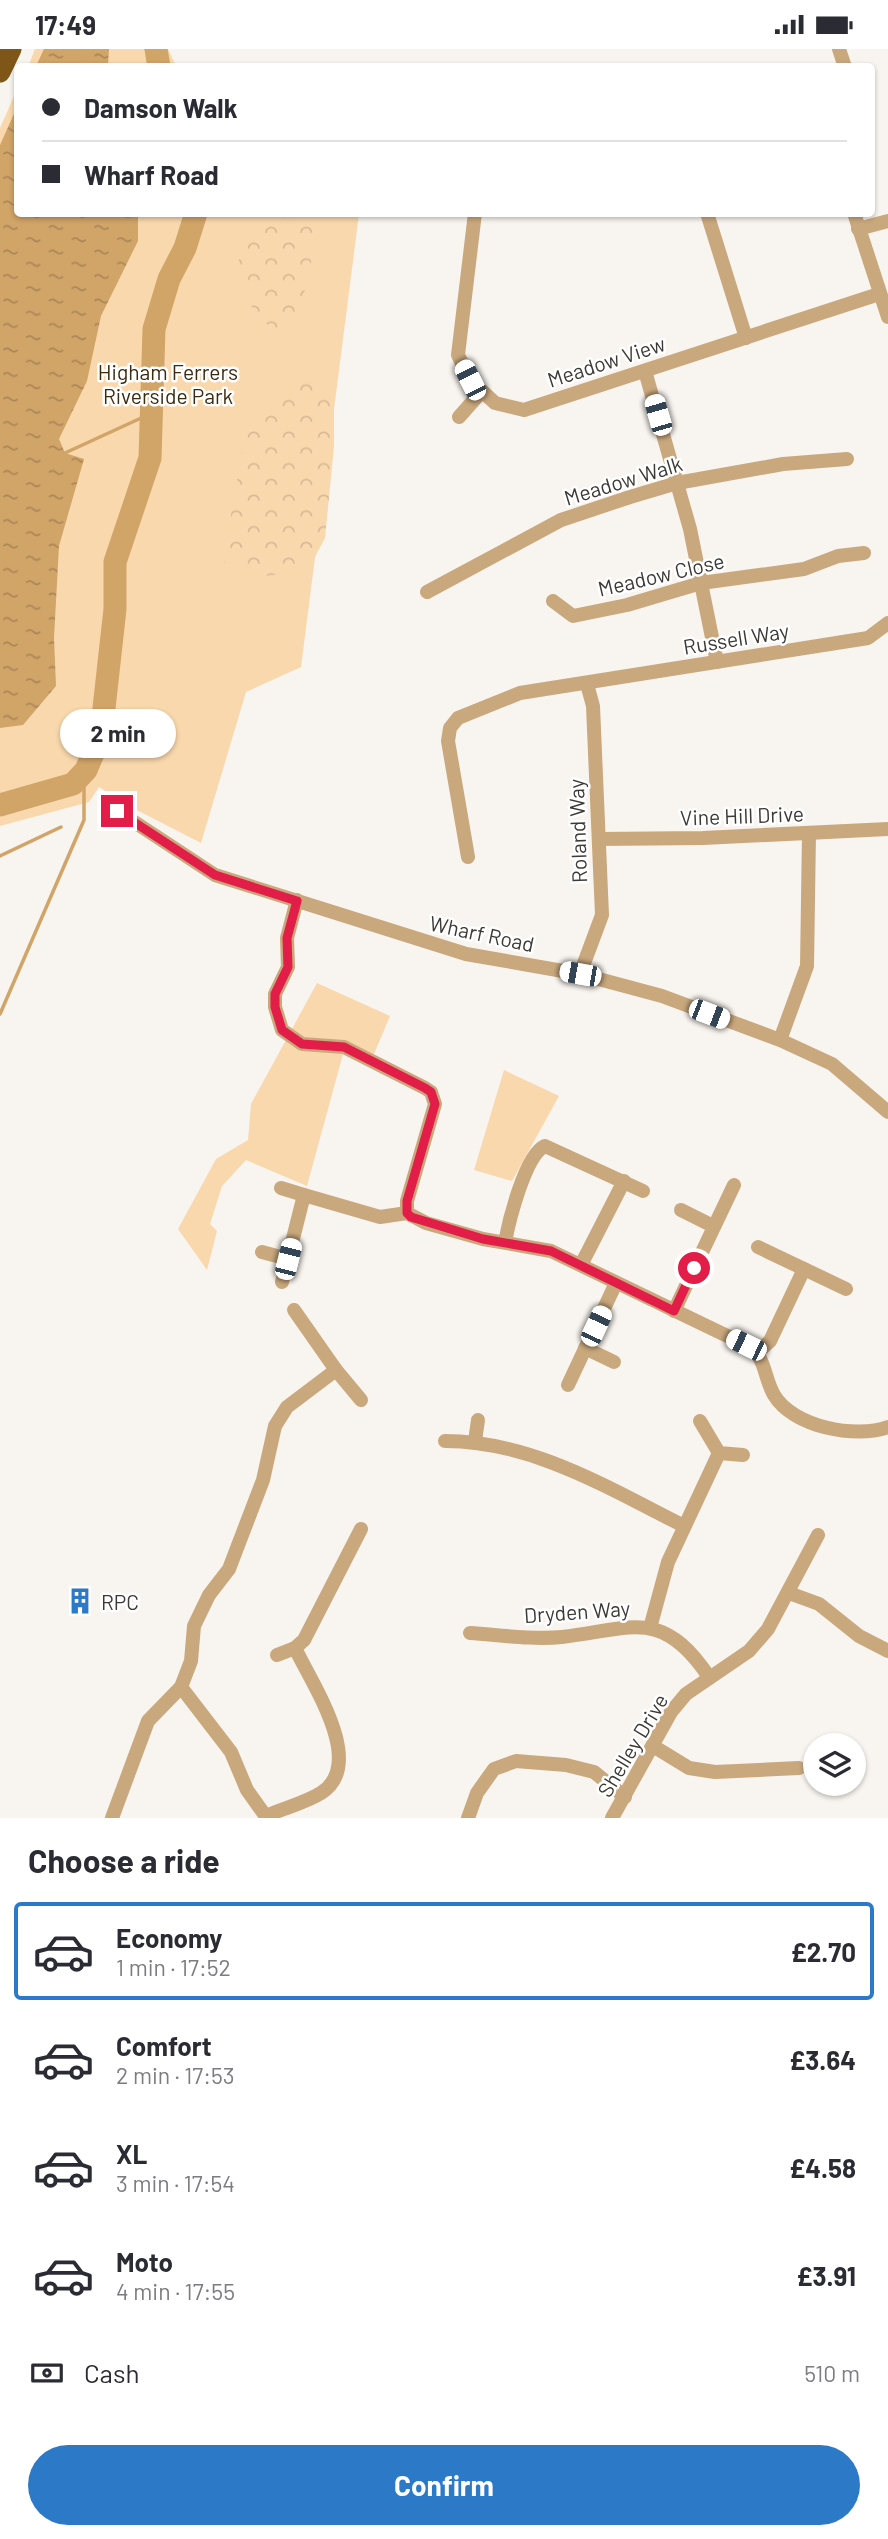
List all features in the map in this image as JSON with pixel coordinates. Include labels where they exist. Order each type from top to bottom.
[{"type":"highway","points":[[0,72],[11,49]]},
{"type":"street","name":"Meadow View","points":[[475,217],[458,355],[470,380],[495,403],[524,410],[879,294]]},
{"type":"street","points":[[708,217],[746,338]]},
{"type":"street","points":[[855,217],[888,317]]},
{"type":"street","points":[[858,229],[888,221]]},
{"type":"street","points":[[645,371],[677,482],[717,662]]},
{"type":"street","points":[[459,418],[482,391]]},
{"type":"street","name":"Meadow Walk","points":[[428,592],[561,520],[677,482],[783,464],[847,459]]},
{"type":"street","name":"Meadow Close","points":[[552,601],[573,616],[701,583],[804,569],[838,556],[864,553]]},
{"type":"street","name":"Russell Way","points":[[468,857],[448,741],[450,728],[458,718],[520,693],[868,638],[888,623]]},
{"type":"street","name":"Roland Way","points":[[580,974],[601,915],[593,706],[587,684]]},
{"type":"street","name":"Wharf Road","points":[[107,804],[215,875],[466,954],[580,974],[662,996],[780,1040],[832,1064],[888,1112]]},
{"type":"street","name":"Vine Hill Drive","points":[[598,839],[888,829]]},
{"type":"street","points":[[780,1040],[807,966],[809,833]]},
{"type":"street","points":[[297,901],[287,938],[288,967],[275,994],[275,1007],[282,1030],[302,1044],[344,1047],[425,1088],[434,1097],[435,1104],[407,1201],[407,1213]]},
{"type":"street","points":[[505,1242],[518,1192],[540,1148],[552,1147],[643,1191]]},
{"type":"street","points":[[580,1265],[624,1181]]},
{"type":"street","points":[[674,1311],[734,1185]]},
{"type":"street","points":[[281,1188],[380,1217],[407,1213],[426,1223],[551,1251],[758,1352],[780,1403],[803,1417],[858,1441],[888,1427]]},
{"type":"street","points":[[282,1282],[304,1195]]},
{"type":"street","points":[[681,1210],[713,1226]]},
{"type":"street","points":[[758,1247],[846,1289]]},
{"type":"street","points":[[262,1252],[288,1259]]},
{"type":"street","points":[[758,1352],[770,1341],[804,1269]]},
{"type":"street","points":[[568,1385],[616,1283]]},
{"type":"street","points":[[294,1310],[336,1370],[361,1400]]},
{"type":"street","points":[[586,1348],[614,1362]]},
{"type":"street","points":[[112,1818],[148,1721],[181,1686],[191,1661],[194,1626],[209,1595],[229,1569],[263,1480],[275,1426],[288,1407],[336,1370]]},
{"type":"street","points":[[475,1441],[478,1420]]},
{"type":"street","points":[[700,1421],[719,1453]]},
{"type":"street","points":[[444,1441],[475,1441],[517,1450],[570,1469],[684,1525]]},
{"type":"street","points":[[719,1453],[743,1455]]},
{"type":"street","points":[[650,1628],[668,1562],[719,1453]]},
{"type":"street","points":[[277,1655],[295,1648],[304,1640],[360,1529]]},
{"type":"street","name":"Shelley Drive","points":[[612,1818],[671,1712],[686,1694],[749,1651],[760,1640],[789,1593],[818,1535]]},
{"type":"street","points":[[789,1593],[819,1604],[859,1636],[888,1651]]},
{"type":"street","name":"Dryden Way","points":[[470,1633],[561,1637],[628,1626],[650,1628],[671,1635],[688,1648],[709,1677]]},
{"type":"street","points":[[181,1686],[231,1752],[247,1790],[267,1817],[322,1792],[339,1773],[341,1752],[337,1739],[295,1648]]},
{"type":"street","points":[[653,1747],[689,1768],[715,1772],[799,1768]]},
{"type":"street","points":[[468,1818],[477,1793],[494,1769],[516,1761],[566,1765],[594,1772],[625,1797]]},
{"type":"green space","points":[[35,49],[168,49],[175,63],[30,63]]},
{"type":"green space","name":"Higham Ferrers Riverside Park","points":[[14,96],[14,217],[359,217],[301,667],[246,692],[201,843],[127,805],[99,787],[89,802],[0,826],[0,128]]},
{"type":"green space","points":[[262,217],[318,217],[319,225],[302,303],[293,326],[276,331],[260,317],[246,298],[239,277],[240,256]]},
{"type":"green space","points":[[328,375],[334,383],[334,446],[325,538],[308,570],[255,576],[225,568],[224,555],[246,429],[282,393],[304,381]]},
{"type":"green space","points":[[317,983],[390,1016],[374,1054],[343,1054],[307,1186],[246,1160],[222,1186],[210,1224],[217,1231],[207,1270],[178,1229],[216,1159],[248,1140],[251,1104]]},
{"type":"green space","points":[[504,1070],[559,1096],[512,1181],[474,1170]]},
{"type":"water","points":[[44,49],[109,49],[108,63],[37,63]]},
{"type":"water","points":[[14,114],[14,217],[138,217],[138,241],[101,316],[87,381],[59,439],[65,453],[84,459],[59,546],[54,638],[56,686],[23,725],[0,728],[0,145]]},
{"type":"waterway","points":[[156,49],[158,63]]},
{"type":"waterway","points":[[0,805],[73,784],[86,770],[101,735],[115,609],[115,562],[150,458],[154,329],[169,279],[185,248],[195,217]]},
{"type":"waterway","points":[[65,453],[152,413]]},
{"type":"waterway","points":[[0,1014],[84,820],[84,774]]},
{"type":"waterway","points":[[0,856],[61,827]]},
{"type":"place","name":"RPC","points":[[80,1601]]},
{"type":"route","points":[[117,811],[215,875],[297,901],[287,938],[288,967],[275,994],[277,1019],[282,1030],[302,1044],[333,1044],[344,1047],[365,1060],[425,1088],[434,1097],[435,1104],[407,1201],[407,1213],[411,1217],[483,1239],[551,1251],[674,1311],[694,1268]]}]
